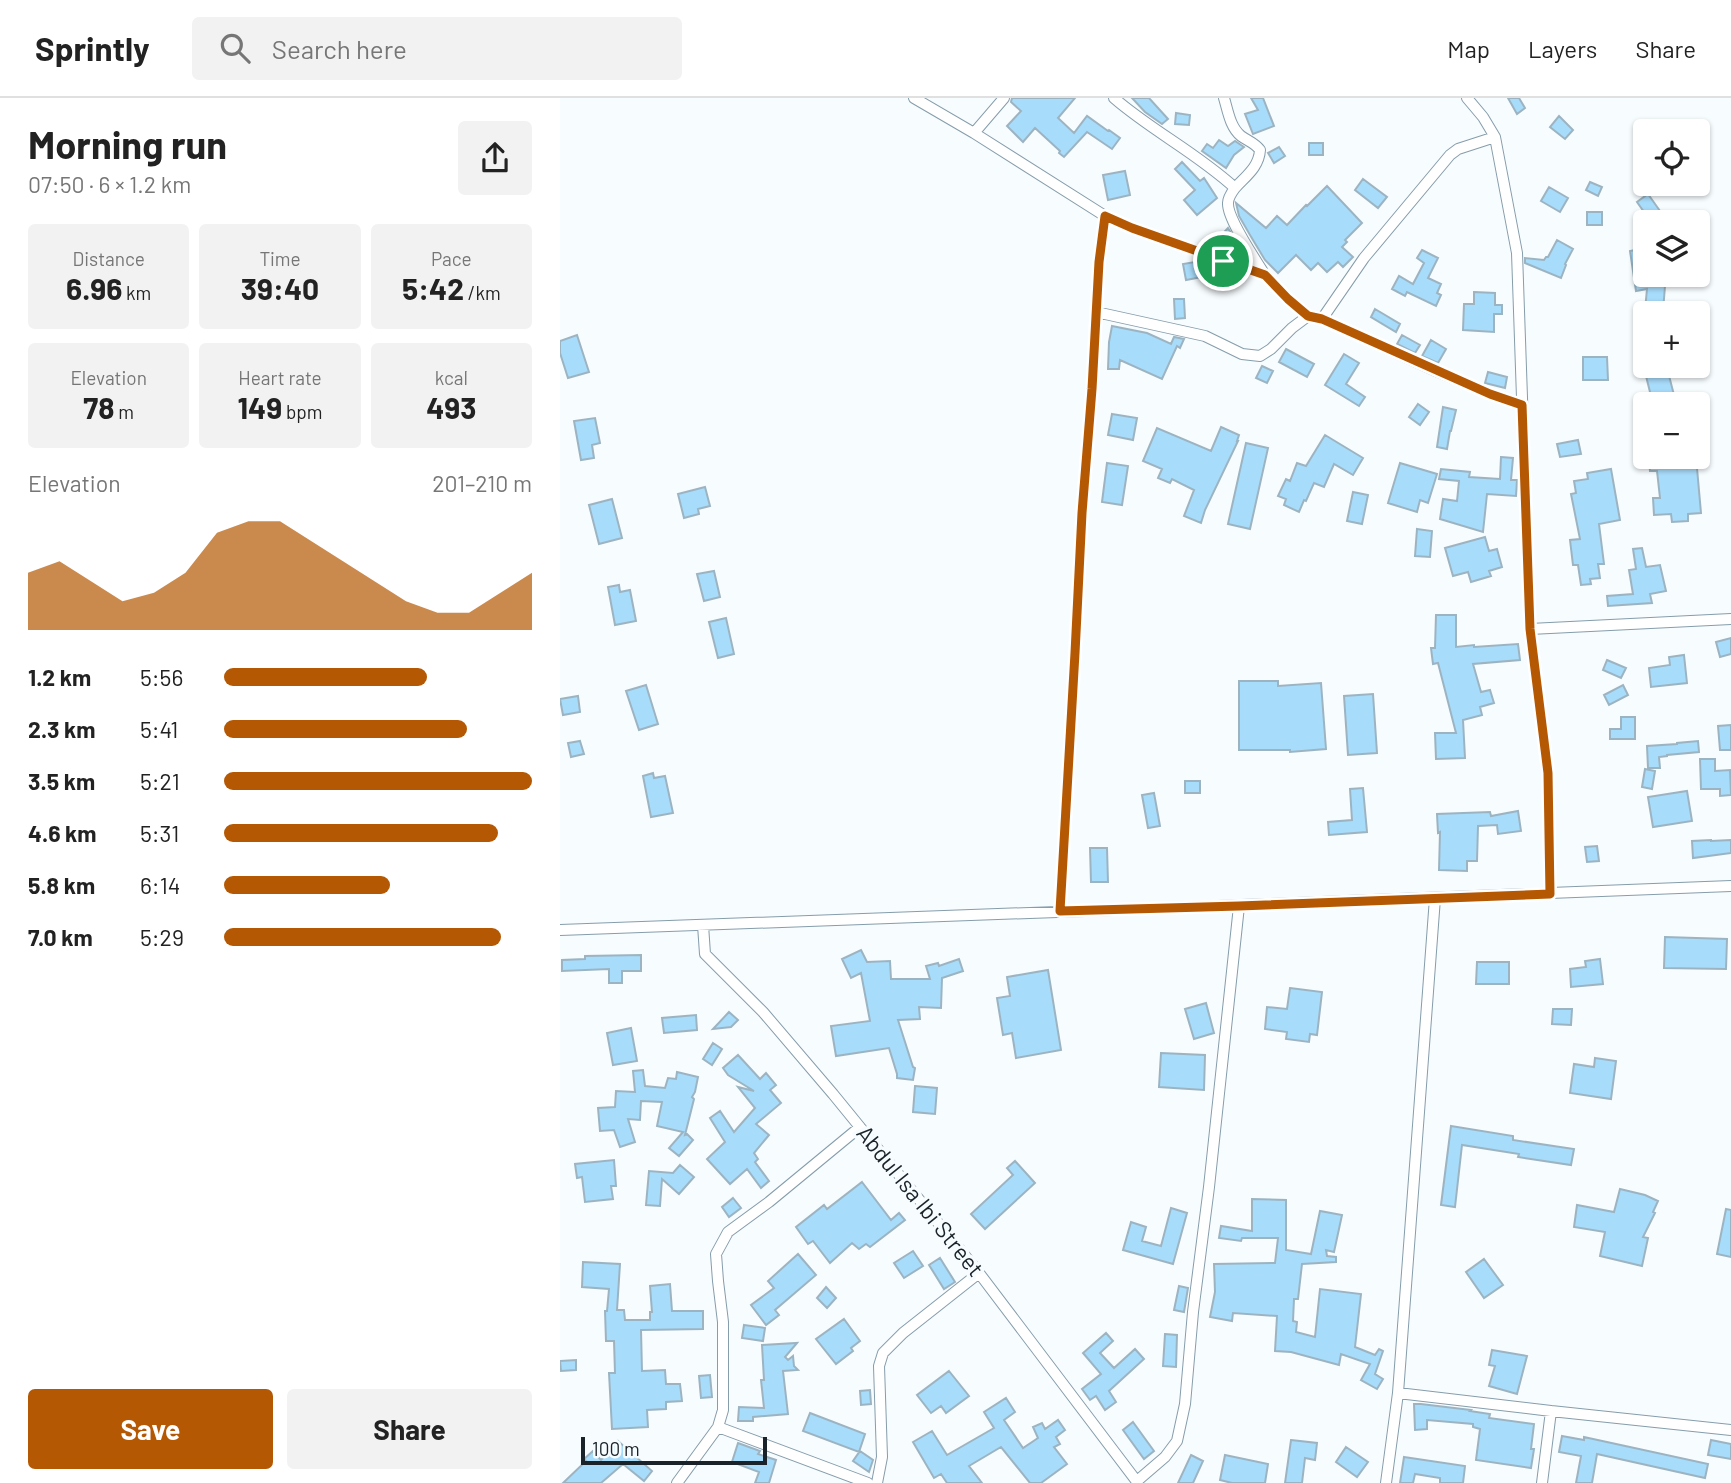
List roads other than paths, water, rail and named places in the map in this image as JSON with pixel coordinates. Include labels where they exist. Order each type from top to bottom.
[{"type":"street","points":[[915,98],[1105,216],[1265,275]]},
{"type":"street","points":[[974,133],[1004,98]]},
{"type":"street","points":[[1114,98],[1144,122],[1213,168],[1235,188]]},
{"type":"street","points":[[1224,98],[1234,129],[1260,150],[1254,167],[1235,188],[1227,202],[1230,213],[1265,275],[1288,299],[1308,316],[1322,319],[1457,380],[1522,405]]},
{"type":"street","points":[[1467,98],[1495,137],[1517,253],[1530,629],[1548,773],[1550,894]]},
{"type":"street","points":[[1322,319],[1364,258],[1450,155],[1495,137]]},
{"type":"street","points":[[1060,911],[1082,513],[1099,262],[1105,216]]},
{"type":"street","points":[[1096,312],[1205,336],[1242,354],[1260,356],[1308,316]]},
{"type":"street","points":[[1530,629],[1731,619]]},
{"type":"street","points":[[560,930],[1731,886]]},
{"type":"street","points":[[1386,1483],[1398,1392],[1435,898]]},
{"type":"street","points":[[1138,1482],[1165,1457],[1177,1441],[1185,1404],[1239,906]]},
{"type":"street","name":"Abdul Isa Ibi Street","points":[[703,925],[705,954],[763,1012],[860,1127],[979,1273],[1138,1482]]},
{"type":"street","points":[[677,1483],[718,1427],[723,1410],[723,1322],[716,1254],[727,1232],[769,1202],[860,1127]]},
{"type":"street","points":[[877,1483],[882,1457],[879,1366],[883,1353],[903,1333],[979,1273]]},
{"type":"street","points":[[1398,1392],[1731,1430]]},
{"type":"street","points":[[1542,1483],[1551,1411]]},
{"type":"street","points":[[718,1427],[868,1483]]}]
